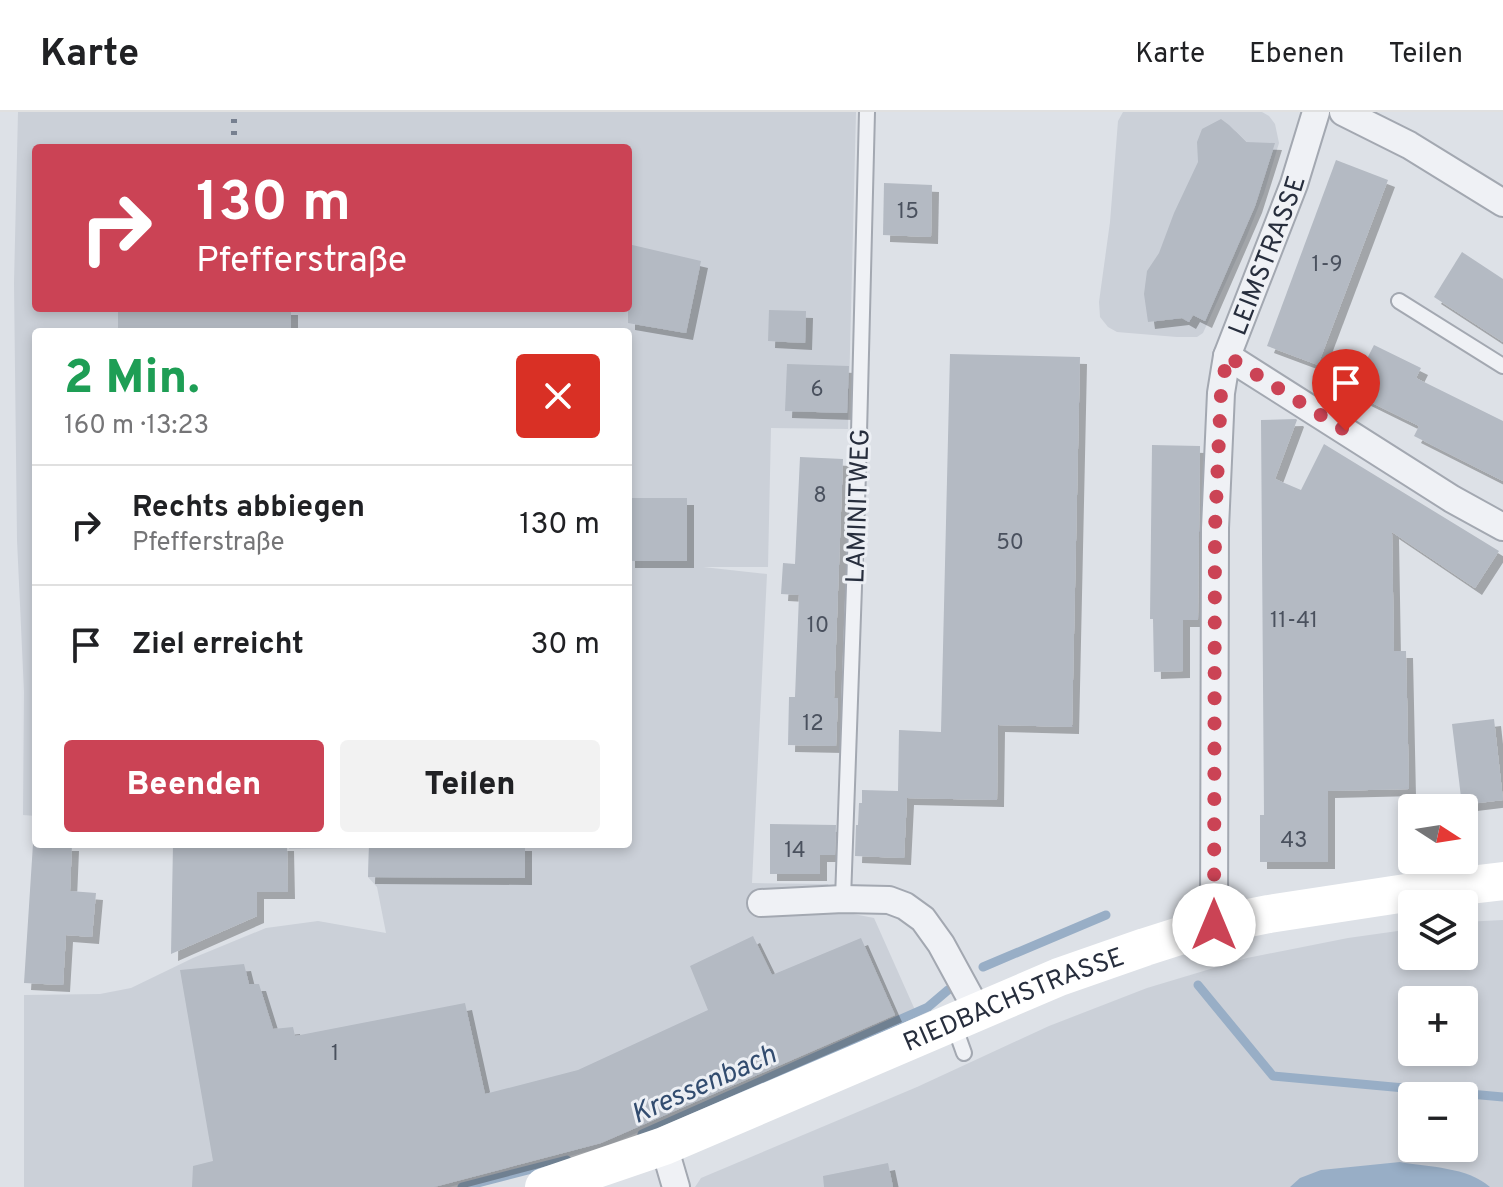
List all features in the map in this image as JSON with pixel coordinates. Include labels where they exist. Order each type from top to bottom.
[{"type":"street","name":"LEIMSTRASSE","points":[[1214,925],[1215,528],[1220,408],[1227,356],[1294,184],[1316,112]]},
{"type":"street","points":[[1343,112],[1409,145],[1503,203]]},
{"type":"street","points":[[1227,356],[1452,499],[1503,527]]},
{"type":"street","name":"RIEDBACHSTRASSE","points":[[551,1186],[664,1146],[964,1028],[1059,977],[1214,925],[1419,891],[1503,881]]},
{"type":"street","points":[[761,903],[843,899],[889,900],[905,906],[923,919],[941,944],[964,1028]]},
{"type":"street","points":[[664,1146],[676,1187]]},
{"type":"lane","name":"LAMINITWEG","points":[[843,899],[867,112]]},
{"type":"lane","points":[[1399,301],[1503,366]]},
{"type":"shaded area","points":[[18,112],[856,112],[848,429],[771,428],[768,567],[703,567],[767,574],[752,883],[828,884],[843,912],[874,918],[915,1010],[616,1142],[449,1187],[24,1187],[24,995],[100,994],[131,988],[266,928],[318,921],[386,933],[377,887],[368,877],[369,848],[632,848],[632,328],[32,328],[32,816],[23,815],[24,692],[17,540],[14,283]]},
{"type":"shaded area","points":[[1123,112],[1262,112],[1275,124],[1279,143],[1264,193],[1203,333],[1197,337],[1117,332],[1100,317],[1118,121]]},
{"type":"shaded area","points":[[1503,920],[1503,1187],[695,1187],[701,1178],[917,1087],[1049,1026],[1147,988],[1247,958],[1398,931],[1398,970],[1478,970],[1478,921]]},
{"type":"water","points":[[1400,1162],[1471,1175],[1490,1187],[1290,1187],[1300,1178],[1321,1170]]},
{"type":"building","points":[[1221,119],[1246,142],[1275,143],[1255,206],[1205,321],[1193,315],[1189,322],[1182,318],[1148,322],[1144,294],[1147,271],[1159,253],[1198,162],[1197,142],[1202,129]]},
{"type":"building","points":[[1336,160],[1388,180],[1318,365],[1267,346]]},
{"type":"building","points":[[884,183],[932,185],[931,237],[883,235]]},
{"type":"building","points":[[632,245],[701,261],[686,333],[628,323],[628,312],[632,312]]},
{"type":"building","points":[[1462,252],[1503,279],[1503,342],[1434,297]]},
{"type":"building","points":[[769,310],[806,311],[805,343],[768,341]]},
{"type":"building","points":[[118,312],[291,312],[291,328],[118,328]]},
{"type":"building","points":[[1374,345],[1421,368],[1416,378],[1503,421],[1503,481],[1414,436],[1419,426],[1350,392]]},
{"type":"building","points":[[950,354],[1080,357],[1072,727],[998,725],[997,800],[907,798],[904,858],[855,856],[862,790],[898,791],[899,730],[941,732]]},
{"type":"building","points":[[787,364],[849,366],[847,413],[785,411]]},
{"type":"building","points":[[1296,419],[1275,479],[1301,490],[1324,444],[1499,551],[1475,588],[1392,532],[1394,651],[1406,651],[1409,789],[1328,791],[1328,862],[1260,862],[1260,815],[1264,815],[1261,420]]},
{"type":"building","points":[[1152,445],[1200,446],[1198,620],[1183,620],[1183,671],[1154,672],[1153,619],[1150,619]]},
{"type":"building","points":[[800,457],[843,459],[834,698],[838,698],[836,746],[788,745],[789,697],[795,697],[799,595],[781,594],[783,563],[795,564]]},
{"type":"building","points":[[632,498],[687,498],[687,561],[632,561]]},
{"type":"building","points":[[1494,719],[1503,800],[1478,803],[1478,794],[1461,794],[1452,724]]},
{"type":"building","points":[[770,824],[836,825],[835,855],[820,855],[820,874],[770,874]]},
{"type":"building","points":[[33,848],[72,848],[70,891],[96,893],[92,937],[66,935],[63,985],[24,983]]},
{"type":"building","points":[[173,848],[287,848],[288,892],[257,892],[257,916],[171,954]]},
{"type":"building","points":[[369,848],[525,848],[525,878],[368,877]]},
{"type":"building","points":[[753,936],[772,975],[861,938],[895,1015],[601,1143],[434,1187],[192,1187],[193,1166],[213,1161],[180,970],[244,964],[249,984],[259,984],[273,1029],[293,1027],[295,1036],[465,1003],[485,1094],[578,1070],[708,1010],[690,966]]},
{"type":"building","points":[[888,1163],[893,1187],[824,1187],[823,1176]]},
{"type":"waterway","name":"Kressenbach","points":[[983,967],[1106,915]]},
{"type":"waterway","name":"Kressenbach","points":[[1198,985],[1273,1076],[1503,1097]]},
{"type":"waterway","name":"Kressenbach","points":[[642,1134],[928,1007],[948,990]]},
{"type":"waterway","name":"Kressenbach","points":[[462,1187],[567,1160]]},
{"type":"railway","points":[[234,112],[234,135]]},
{"type":"route","points":[[1214,925],[1215,528],[1221,393],[1227,356],[1346,431]]}]
